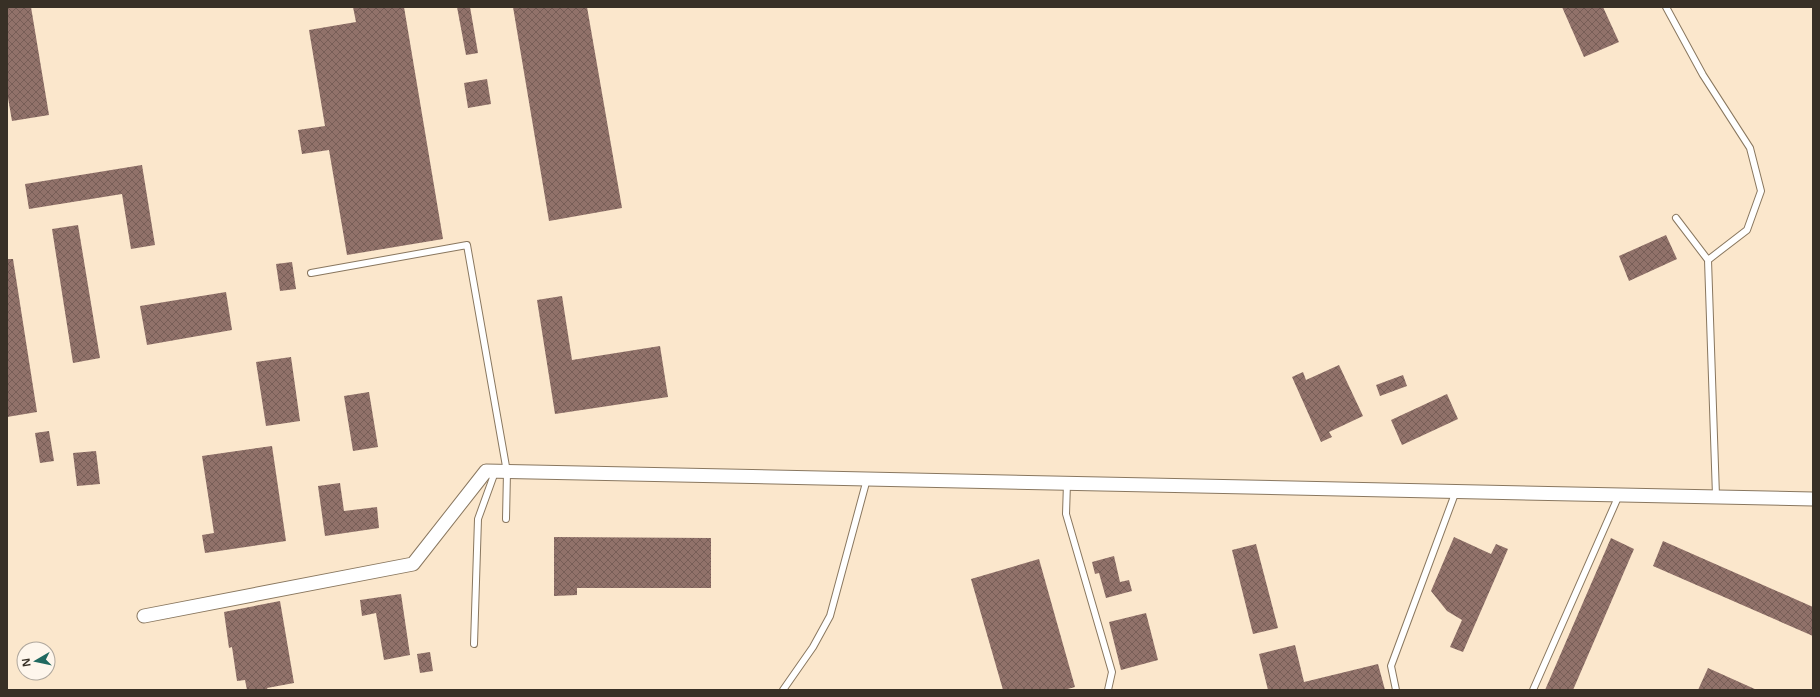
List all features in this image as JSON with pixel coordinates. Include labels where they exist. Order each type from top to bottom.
[{"type":"street","points":[[144,616],[413,564],[486,472],[1813,499]]},
{"type":"lane","points":[[1666,7],[1703,75],[1750,148],[1762,192],[1747,230],[1708,260]]},
{"type":"lane","points":[[1676,218],[1708,260],[1716,496]]},
{"type":"lane","points":[[311,273],[467,245],[501,472],[506,519]]},
{"type":"lane","points":[[474,644],[478,519],[501,472]]},
{"type":"lane","points":[[783,690],[813,647],[830,616],[867,479]]},
{"type":"lane","points":[[1067,483],[1066,514],[1112,672],[1108,690]]},
{"type":"lane","points":[[1396,690],[1391,666],[1456,491]]},
{"type":"lane","points":[[1534,690],[1619,494]]},
{"type":"building","points":[[7,7],[31,7],[49,115],[12,121],[7,92]]},
{"type":"building","points":[[353,7],[404,7],[443,239],[347,255],[329,150],[302,154],[298,130],[325,126],[309,30],[356,22]]},
{"type":"building","points":[[457,7],[470,7],[478,53],[466,55]]},
{"type":"building","points":[[513,7],[587,7],[622,208],[549,221]]},
{"type":"building","points":[[1562,7],[1603,7],[1619,42],[1584,57]]},
{"type":"building","points":[[487,79],[491,104],[468,108],[464,83]]},
{"type":"building","points":[[142,165],[155,245],[131,249],[122,194],[29,209],[25,184]]},
{"type":"building","points":[[78,225],[100,358],[73,363],[52,229]]},
{"type":"building","points":[[1666,235],[1677,259],[1629,281],[1619,256]]},
{"type":"building","points":[[7,259],[13,259],[37,412],[7,417]]},
{"type":"building","points":[[292,262],[296,289],[280,291],[276,264]]},
{"type":"building","points":[[226,292],[232,330],[147,345],[140,306]]},
{"type":"building","points":[[562,296],[572,360],[660,346],[668,397],[555,414],[537,300]]},
{"type":"building","points":[[291,357],[300,421],[266,426],[256,362]]},
{"type":"building","points":[[1339,365],[1363,416],[1329,432],[1332,437],[1321,442],[1292,377],[1303,372],[1306,380]]},
{"type":"building","points":[[1403,375],[1407,386],[1380,396],[1376,385]]},
{"type":"building","points":[[369,392],[378,447],[353,451],[344,396]]},
{"type":"building","points":[[1447,394],[1458,419],[1402,445],[1391,420]]},
{"type":"building","points":[[49,431],[54,461],[40,463],[35,433]]},
{"type":"building","points":[[272,446],[286,541],[205,553],[202,535],[214,533],[202,456]]},
{"type":"building","points":[[96,451],[100,484],[77,486],[73,453]]},
{"type":"building","points":[[340,483],[344,511],[377,507],[379,528],[325,536],[318,486]]},
{"type":"building","points":[[554,537],[711,538],[711,588],[577,588],[577,595],[554,596]]},
{"type":"building","points":[[1454,537],[1491,554],[1496,544],[1508,549],[1463,652],[1450,647],[1462,620],[1447,611],[1431,591]]},
{"type":"building","points":[[1611,538],[1634,549],[1573,690],[1545,690]]},
{"type":"building","points":[[1663,541],[1813,607],[1813,636],[1653,566]]},
{"type":"building","points":[[1256,544],[1278,628],[1253,634],[1232,550]]},
{"type":"building","points":[[1114,556],[1120,582],[1129,580],[1132,591],[1106,598],[1099,573],[1095,574],[1092,562]]},
{"type":"building","points":[[1039,559],[1075,687],[1064,690],[1003,690],[971,579]]},
{"type":"building","points":[[401,594],[410,655],[384,660],[376,613],[362,616],[360,600]]},
{"type":"building","points":[[280,601],[294,683],[267,688],[268,690],[247,690],[245,680],[237,681],[232,647],[229,648],[224,612]]},
{"type":"building","points":[[1146,613],[1158,660],[1121,670],[1109,622]]},
{"type":"building","points":[[1295,645],[1304,682],[1378,664],[1385,690],[1268,690],[1259,654]]},
{"type":"building","points":[[430,652],[433,671],[420,673],[417,654]]},
{"type":"building","points":[[1708,668],[1757,690],[1698,690]]}]
